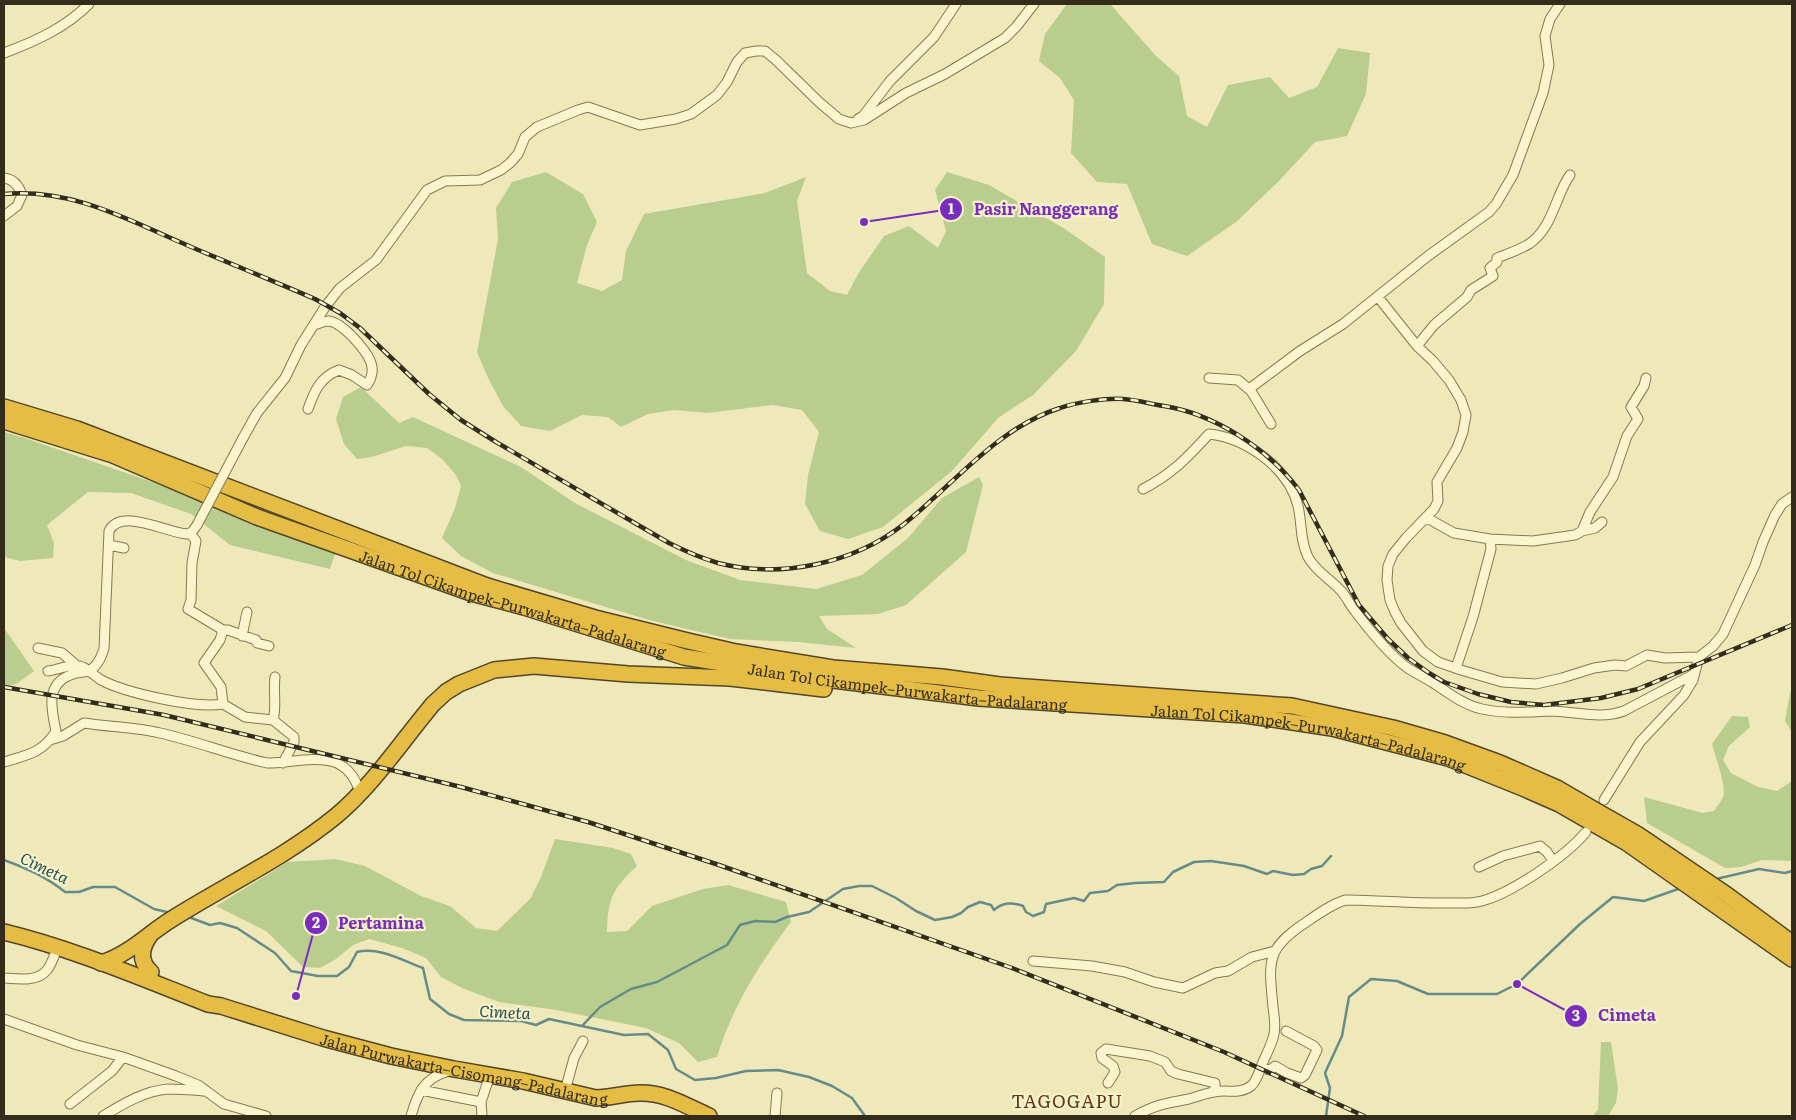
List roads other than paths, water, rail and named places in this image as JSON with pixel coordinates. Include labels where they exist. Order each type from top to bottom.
[{"type":"highway","name":"Jalan Tol Cikampek–Purwakarta–Padalarang","points":[[4,407],[77,429],[487,586],[634,628],[736,652],[833,668],[1000,685],[1292,706],[1393,728],[1445,743],[1500,763],[1557,788],[1632,838],[1727,895],[1792,943]]},
{"type":"highway","name":"Jalan Tol Cikampek–Purwakarta–Padalarang","points":[[4,421],[113,455],[257,517],[471,593],[524,607],[675,654],[817,678],[979,698],[1245,715],[1332,728],[1448,758],[1525,788],[1632,838],[1792,959]]},
{"type":"highway","points":[[107,960],[186,910],[309,837],[337,815],[360,793],[433,704],[446,692],[459,684],[494,670],[534,666],[628,674],[730,678],[872,694],[918,690]]},
{"type":"highway","name":"Jalan Purwakarta–Cisomang–Padalarang","points":[[4,926],[60,939],[208,1004],[221,1006],[355,1047],[596,1098],[639,1093],[660,1095],[678,1101],[709,1116]]},
{"type":"highway","points":[[150,972],[144,964],[142,954],[146,942],[154,931]]},
{"type":"highway","name":"Jalan Purwakarta–Cisomang–Padalarang","points":[[4,932],[150,972],[210,998],[221,1006]]},
{"type":"street","points":[[4,53],[52,32],[75,17],[90,4]]},
{"type":"street","points":[[851,123],[863,116],[890,81],[934,37],[956,4]]},
{"type":"street","points":[[4,762],[33,753],[50,740],[56,731],[51,709],[51,695],[58,683],[64,677],[90,671],[99,662],[104,649],[110,528],[115,523],[124,520],[136,521],[180,533],[190,533],[197,526],[257,413],[285,378],[301,345],[340,288],[376,260],[427,190],[445,180],[480,180],[501,170],[510,164],[518,154],[531,131],[578,110],[596,109],[640,125],[676,119],[691,114],[718,95],[737,62],[749,52],[764,51],[839,119],[851,123],[864,120],[906,93],[945,74],[1005,38],[1034,4]]},
{"type":"street","points":[[1249,389],[1300,351],[1334,330],[1428,256],[1489,212],[1496,204],[1514,175],[1543,93],[1549,66],[1545,36],[1550,20],[1560,4]]},
{"type":"street","points":[[1417,346],[1434,325],[1467,298],[1471,290],[1493,276],[1490,268],[1497,262],[1497,258],[1526,245],[1542,231],[1549,219],[1561,188],[1570,174]]},
{"type":"street","points":[[4,178],[16,184],[22,195],[17,206],[4,216]]},
{"type":"street","points":[[1378,296],[1417,346],[1449,380],[1461,400],[1466,415],[1463,432],[1457,448],[1437,482],[1438,501],[1428,518],[1406,538],[1388,566],[1387,580],[1390,600],[1400,623],[1423,651],[1438,662],[1502,682],[1536,684],[1594,668],[1615,665],[1626,666],[1647,655],[1666,658],[1700,657]]},
{"type":"street","points":[[308,409],[317,388],[326,376],[338,370],[352,375],[367,386],[372,376],[372,364],[364,349],[344,329],[335,323],[327,321],[314,326]]},
{"type":"street","points":[[1209,378],[1238,380],[1249,389],[1271,424]]},
{"type":"street","points":[[1582,531],[1590,512],[1613,478],[1627,436],[1638,419],[1631,406],[1644,386],[1646,378]]},
{"type":"street","points":[[1143,489],[1163,478],[1181,464],[1209,434],[1236,441],[1258,454],[1277,469],[1292,490],[1300,516],[1302,536],[1312,564],[1343,593],[1373,633],[1408,668],[1453,697],[1480,709],[1505,712],[1561,711],[1584,715],[1614,715],[1624,712],[1694,674]]},
{"type":"street","points":[[1604,800],[1640,742],[1684,695],[1693,680],[1700,657],[1718,642],[1723,634],[1755,565],[1775,515],[1782,504],[1792,497]]},
{"type":"street","points":[[1428,518],[1454,533],[1490,539],[1546,540],[1575,535],[1595,528],[1602,522]]},
{"type":"street","points":[[190,533],[196,541],[192,562],[191,600],[188,609],[223,630],[269,646]]},
{"type":"street","points":[[1456,668],[1474,617],[1491,549],[1490,539]]},
{"type":"street","points":[[108,545],[124,548]]},
{"type":"street","points":[[242,636],[247,612]]},
{"type":"street","points":[[222,704],[221,687],[204,663],[220,640],[223,630]]},
{"type":"street","points":[[38,648],[62,652],[76,665],[90,671],[100,679],[117,686],[185,703],[222,704],[245,716],[273,720],[294,737],[294,742],[283,763]]},
{"type":"street","points":[[48,671],[76,665]]},
{"type":"street","points":[[273,720],[276,709],[273,690],[275,677]]},
{"type":"street","points":[[50,740],[63,736],[84,723],[159,733],[239,757],[267,763],[283,763],[312,758],[334,762],[348,770],[357,783],[360,793]]},
{"type":"street","points":[[1135,1116],[1169,1101],[1188,1099],[1215,1092],[1235,1092],[1244,1090],[1252,1085],[1261,1068],[1274,1034],[1275,1024],[1270,983],[1271,964],[1275,951],[1285,937],[1332,905],[1345,900],[1430,904],[1481,901],[1529,879],[1578,842],[1586,832]]},
{"type":"street","points":[[1479,867],[1509,854],[1540,846],[1553,861]]},
{"type":"street","points":[[4,978],[26,979],[44,973],[48,969],[58,947]]},
{"type":"street","points":[[1033,961],[1092,966],[1125,972],[1154,982],[1183,988],[1215,973],[1228,971],[1252,957],[1275,951]]},
{"type":"street","points":[[4,1019],[77,1045],[123,1056],[190,1082],[224,1104],[266,1116]]},
{"type":"street","points":[[1261,1068],[1270,1070],[1274,1066],[1296,1077],[1301,1078],[1305,1075],[1317,1050],[1314,1046],[1286,1031]]},
{"type":"street","points":[[565,1091],[574,1058],[583,1041]]},
{"type":"street","points":[[1108,1083],[1114,1072],[1113,1066],[1102,1058],[1101,1053],[1106,1049],[1150,1056],[1165,1062],[1171,1071],[1178,1074],[1214,1083],[1215,1092]]},
{"type":"street","points":[[70,1104],[112,1071],[123,1056]]},
{"type":"street","points":[[411,1116],[421,1090],[427,1081],[434,1076],[454,1069]]},
{"type":"street","points":[[482,1116],[482,1102],[490,1075]]},
{"type":"street","points":[[102,1116],[137,1097],[150,1093],[167,1089],[204,1091]]},
{"type":"street","points":[[421,1090],[482,1102]]},
{"type":"street","points":[[775,1116],[777,1093]]},
{"type":"waterway","points":[[582,1026],[600,1007],[631,989],[657,982],[727,945],[740,925],[755,921],[775,922],[809,912],[843,889],[872,886],[935,920],[952,917],[980,902],[991,905],[994,910],[1004,904],[1011,903],[1023,906],[1026,912],[1033,916],[1044,912],[1046,904],[1074,898],[1084,901],[1090,893],[1108,891],[1117,885],[1164,882],[1173,872],[1194,862],[1211,861],[1244,866],[1267,874],[1273,871],[1293,875],[1304,874],[1311,869],[1322,866],[1331,856]]},
{"type":"waterway","name":"Cimeta","points":[[4,860],[36,873],[65,892],[79,892],[93,887],[115,887],[154,909],[171,913]]},
{"type":"waterway","name":"Cimeta","points":[[1716,879],[1759,869],[1785,873],[1792,871]]},
{"type":"waterway","name":"Cimeta","points":[[1326,1116],[1330,1088],[1325,1073],[1342,1036],[1349,997],[1371,979],[1397,981],[1428,994],[1497,994],[1517,984],[1580,924],[1613,897],[1644,901],[1681,888]]},
{"type":"waterway","name":"Cimeta","points":[[186,916],[210,925],[220,923],[237,928],[275,953],[291,971],[318,976],[337,976],[349,967],[357,952],[374,951],[382,953],[423,968],[430,999],[449,1014],[464,1020],[521,1021],[536,1025],[549,1019],[624,1035],[648,1034],[668,1050],[676,1069],[695,1080],[716,1078],[746,1071],[778,1070],[809,1077],[832,1086],[852,1098],[865,1116]]},
{"type":"railway","points":[[4,194],[55,196],[103,209],[315,299],[340,313],[360,328],[429,394],[461,420],[669,543],[718,563],[742,568],[791,568],[839,558],[862,549],[884,538],[904,524],[977,458],[1016,429],[1037,417],[1067,406],[1083,402],[1123,399],[1183,410],[1202,417],[1221,425],[1239,436],[1272,461],[1299,490],[1359,605],[1388,639],[1408,658],[1429,673],[1444,682],[1478,694],[1511,702],[1544,705],[1601,698],[1638,689],[1792,625]]},
{"type":"railway","points":[[4,687],[164,715],[461,787],[588,822],[719,865],[1012,968],[1224,1052],[1364,1116]]},
{"type":"place","name":"Pasir Nanggerang","points":[[864,222]]},
{"type":"place","name":"Cimeta","points":[[1517,984]]},
{"type":"place","name":"Pertamina","points":[[296,996]]},
{"type":"district","name":"TAGOGAPU","points":[[1067,1100]]}]
